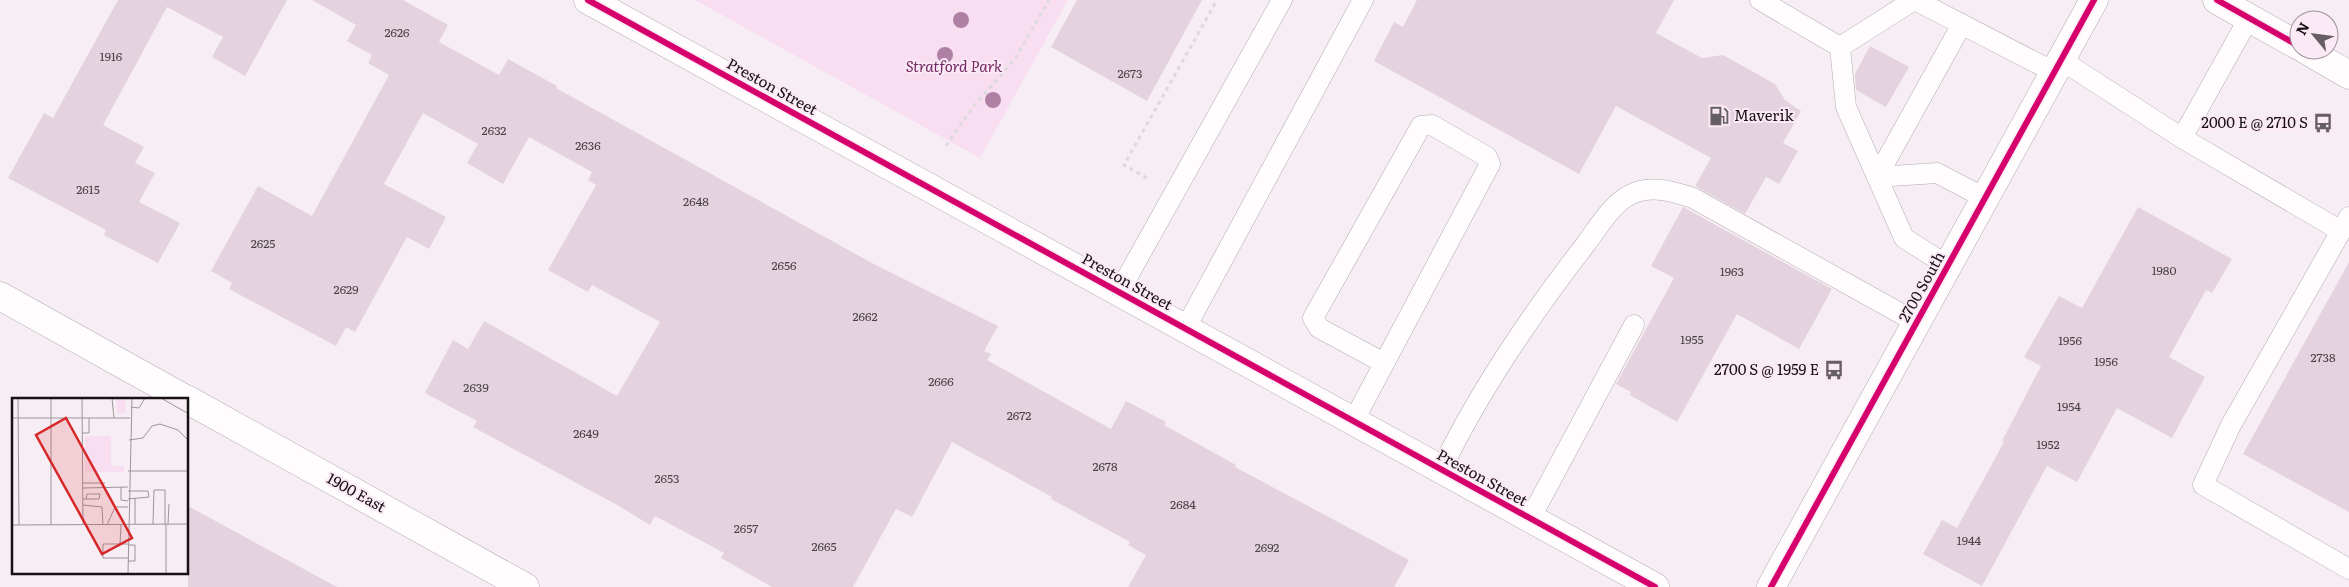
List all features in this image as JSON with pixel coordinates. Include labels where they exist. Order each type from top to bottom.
[{"type":"street","name":"Preston Street","points":[[588,0],[1655,587]]},
{"type":"street","name":"2700 South","points":[[1771,587],[2094,0]]},
{"type":"street","points":[[2217,0],[2289,40]]},
{"type":"street","points":[[2324,60],[2349,74]]},
{"type":"street","name":"1900 East","points":[[0,296],[183,398]]},
{"type":"street","name":"1900 East","points":[[189,401],[525,587]]},
{"type":"lane","points":[[1118,292],[1282,0]]},
{"type":"lane","points":[[1185,329],[1362,0]]},
{"type":"lane","points":[[1760,0],[1840,47]]},
{"type":"lane","points":[[1840,47],[1914,0],[1962,24],[2058,66],[2182,138],[2345,224],[2231,425],[2203,485],[2349,569]]},
{"type":"lane","points":[[2182,138],[2249,18]]},
{"type":"lane","points":[[1877,178],[1962,24]]},
{"type":"lane","points":[[1840,47],[1846,107],[1904,238],[1948,266]]},
{"type":"lane","points":[[1354,422],[1490,164],[1487,157],[1432,125],[1421,126],[1313,318],[1319,328],[1384,363]]},
{"type":"lane","points":[[1877,178],[1938,173],[1985,198]]},
{"type":"lane","points":[[1441,470],[1462,426],[1543,300],[1609,214],[1623,199],[1635,192],[1669,190],[1694,198],[1916,322]]},
{"type":"lane","points":[[1530,519],[1634,326]]},
{"type":"path","points":[[946,146],[973,107],[1015,59],[1049,0]]},
{"type":"path","points":[[1151,180],[1124,165],[1216,0]]},
{"type":"green space","name":"Stratford Park","points":[[695,0],[1068,0],[980,158]]},
{"type":"building","points":[[118,0],[287,0],[245,76],[212,57],[223,37],[167,7],[103,125],[144,147],[135,163],[155,173],[139,202],[180,223],[158,263],[104,235],[106,230],[8,178],[44,113],[53,118]]},
{"type":"building","points":[[312,0],[403,0],[448,25],[439,42],[499,75],[508,59],[557,86],[556,88],[870,262],[998,326],[984,351],[991,354],[987,360],[1111,429],[1126,401],[1166,422],[1164,425],[1236,465],[1235,467],[1409,560],[1394,587],[1128,587],[1146,555],[1128,545],[1130,542],[952,442],[912,517],[896,509],[853,587],[772,587],[721,558],[724,553],[655,516],[650,525],[619,506],[473,427],[477,421],[425,393],[453,340],[468,349],[484,321],[617,396],[660,322],[592,285],[588,292],[548,270],[596,185],[588,180],[592,172],[529,137],[503,184],[467,163],[478,144],[423,113],[384,184],[446,217],[429,249],[407,237],[355,332],[346,327],[336,346],[229,289],[232,283],[211,271],[258,186],[312,216],[389,75],[368,63],[372,55],[347,41],[356,25]]},
{"type":"building","points":[[1077,0],[1202,0],[1147,101],[1051,47]]},
{"type":"building","points":[[1417,0],[1674,0],[1656,33],[1702,58],[1723,55],[1775,84],[1785,100],[1801,111],[1783,143],[1798,151],[1779,184],[1766,177],[1745,214],[1695,186],[1711,158],[1616,106],[1579,174],[1374,61],[1394,22],[1403,27]]},
{"type":"building","points":[[1870,46],[1909,67],[1886,107],[1856,90],[1855,74]]},
{"type":"building","points":[[1683,207],[1832,289],[1799,349],[1737,314],[1677,422],[1630,395],[1631,392],[1616,384],[1674,278],[1651,266]]},
{"type":"building","points":[[2138,207],[2232,259],[2212,293],[2206,290],[2169,357],[2205,377],[2172,438],[2117,408],[2077,482],[2047,466],[1982,586],[1923,554],[1942,520],[1957,528],[2004,442],[2002,441],[2041,366],[2024,357],[2059,296],[2082,308]]},
{"type":"building","points":[[2349,262],[2349,512],[2243,454]]},
{"type":"building","points":[[189,507],[337,587],[188,587]]},
{"type":"cycle path","points":[[588,0],[1655,587]]},
{"type":"cycle path","points":[[1771,587],[2094,0]]},
{"type":"cycle path","points":[[2217,0],[2289,40]]},
{"type":"place","name":"Maverik","points":[[1719,116]]},
{"type":"place","name":"2000 E @ 2710 S","points":[[2323,123]]},
{"type":"place","name":"2700 S @ 1959 E","points":[[1834,370]]}]
